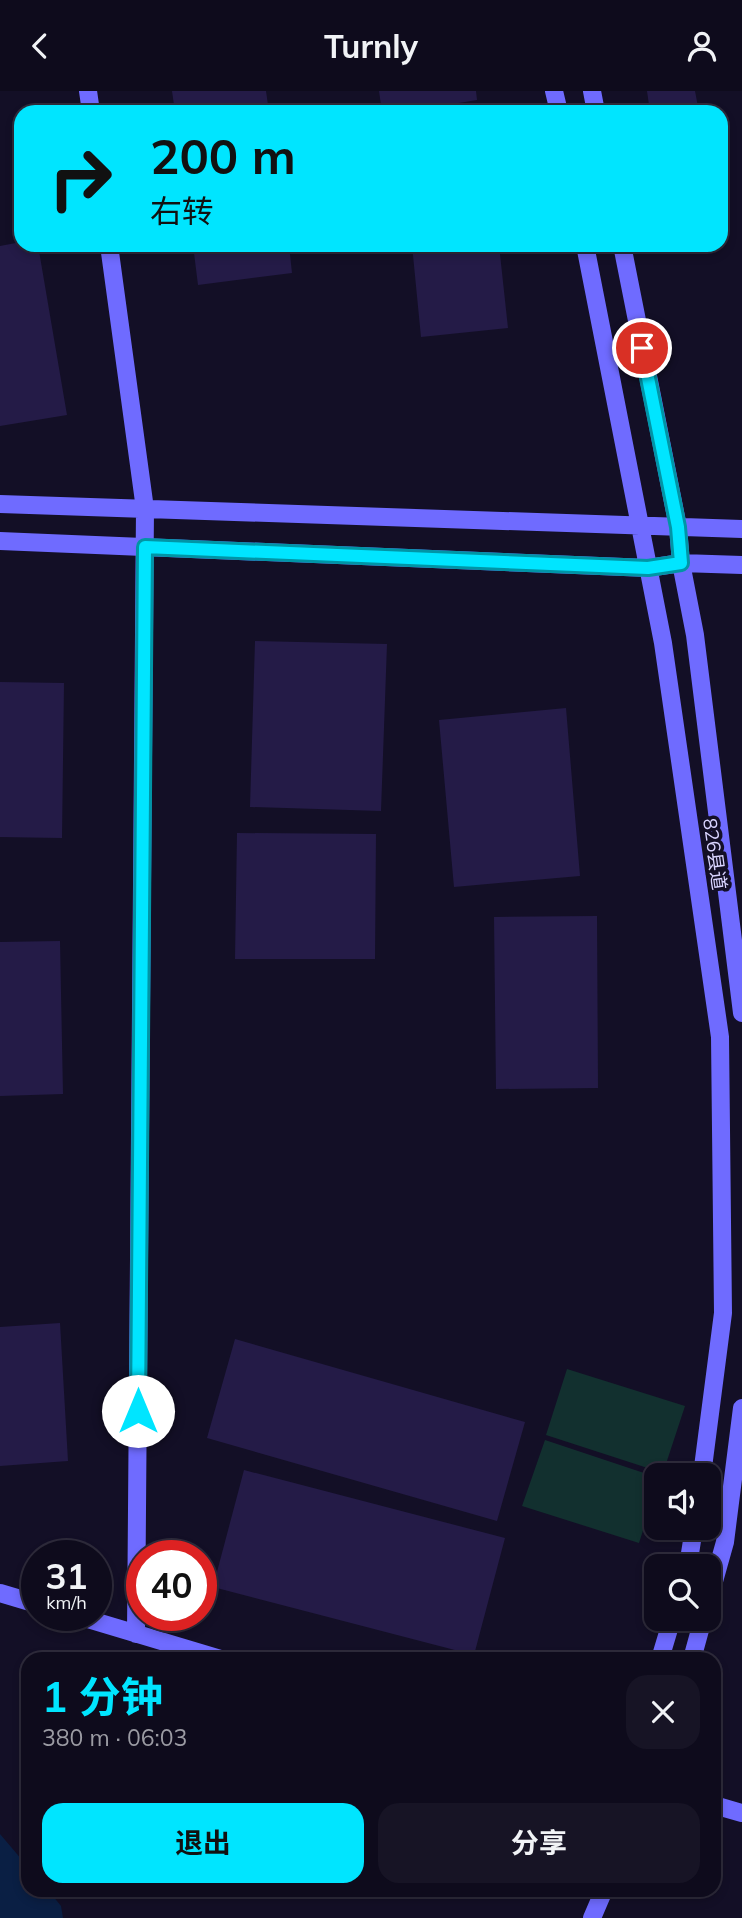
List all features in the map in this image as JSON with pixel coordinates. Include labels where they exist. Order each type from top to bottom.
[{"type":"street","points":[[110,252],[145,509],[136,1634]]},
{"type":"street","name":"826县道","points":[[586,252],[663,643],[720,1037],[723,1313],[704,1463]]},
{"type":"street","name":"826县道","points":[[623,252],[678,527],[681,563],[695,635],[742,1013]]},
{"type":"street","points":[[0,504],[640,528],[742,529]]},
{"type":"street","points":[[0,541],[648,568],[681,563],[742,565]]},
{"type":"street","points":[[721,1556],[742,1408]]},
{"type":"street","points":[[0,1593],[21,1599]]},
{"type":"street","points":[[112,1627],[197,1652]]},
{"type":"street","points":[[662,1652],[668,1631]]},
{"type":"street","points":[[694,1652],[700,1631]]},
{"type":"street","points":[[721,1807],[742,1813]]},
{"type":"street","points":[[592,1918],[601,1897]]},
{"type":"green space","points":[[567,1369],[685,1406],[666,1463],[644,1463],[644,1467],[546,1435]]},
{"type":"green space","points":[[545,1440],[644,1473],[644,1527],[639,1543],[522,1506]]},
{"type":"water","points":[[0,1834],[21,1859],[21,1897],[54,1897],[61,1906],[63,1918],[0,1918]]},
{"type":"building","points":[[172,91],[266,91],[268,105],[174,105]]},
{"type":"building","points":[[379,91],[476,91],[477,100],[447,105],[381,105]]},
{"type":"building","points":[[647,91],[695,91],[698,105],[649,105]]},
{"type":"building","points":[[14,243],[14,252],[39,252],[67,415],[0,426],[0,246]]},
{"type":"building","points":[[194,252],[290,252],[292,273],[198,285]]},
{"type":"building","points":[[413,252],[500,252],[508,328],[421,337]]},
{"type":"building","points":[[255,641],[387,644],[381,811],[250,807]]},
{"type":"building","points":[[0,682],[64,683],[62,838],[0,837]]},
{"type":"building","points":[[566,708],[580,876],[454,887],[439,720]]},
{"type":"building","points":[[237,833],[376,834],[375,959],[235,959]]},
{"type":"building","points":[[597,916],[598,1088],[496,1089],[494,917]]},
{"type":"building","points":[[60,941],[63,1094],[0,1096],[0,942]]},
{"type":"building","points":[[60,1323],[68,1461],[0,1466],[0,1327]]},
{"type":"building","points":[[235,1339],[525,1422],[497,1521],[207,1438]]},
{"type":"building","points":[[244,1470],[505,1538],[475,1652],[462,1652],[217,1588],[217,1572]]},
{"type":"route","points":[[138,1411],[145,547],[648,568],[681,563],[678,527],[642,348]]}]
